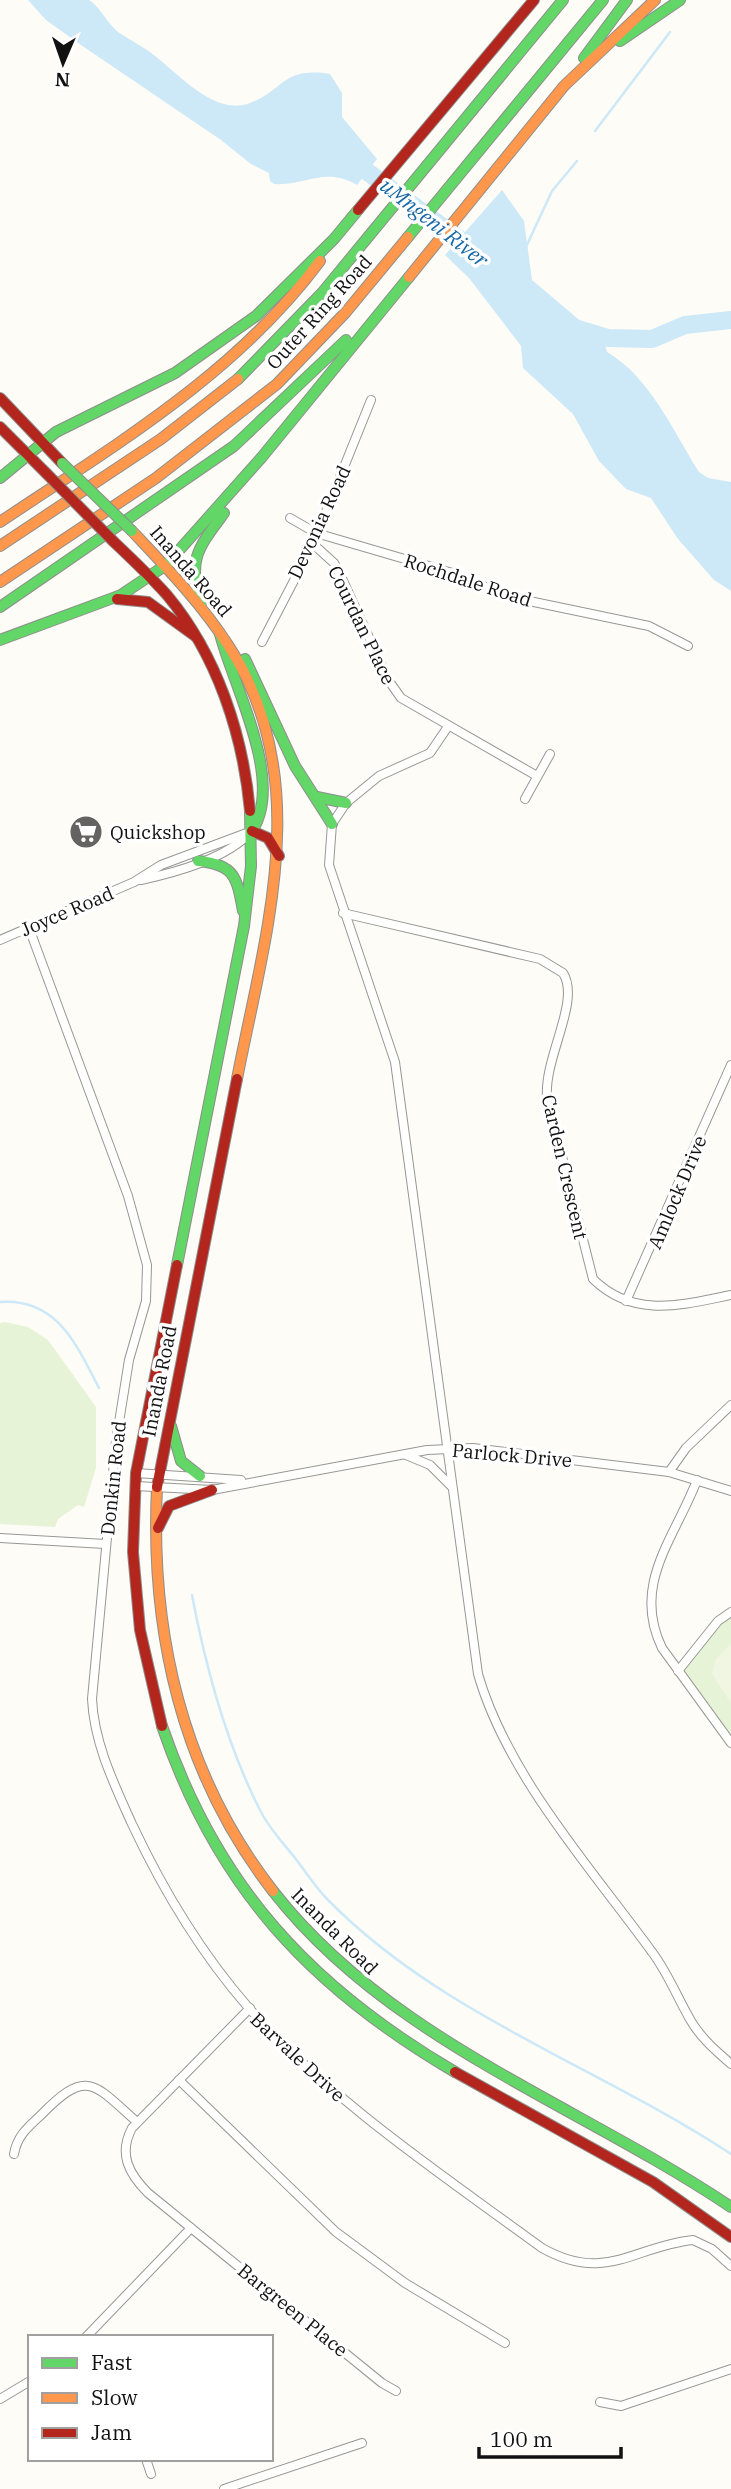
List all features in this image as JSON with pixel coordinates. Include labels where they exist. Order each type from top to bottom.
[{"type":"main road","name":"Outer Ring Road","points":[[0,546],[199,410],[277,342],[322,293],[563,0]]},
{"type":"main road","name":"Outer Ring Road","points":[[0,582],[156,478],[243,414],[277,384],[346,312],[603,0]]},
{"type":"main road","points":[[0,607],[234,446],[363,327],[400,287],[566,84],[627,0]]},
{"type":"main road","points":[[566,84],[655,0]]},
{"type":"main road","points":[[578,73],[680,0]]},
{"type":"main road","points":[[0,522],[204,379],[265,327],[334,239],[532,1]]},
{"type":"main road","points":[[0,478],[42,441],[176,373],[256,316],[304,277]]},
{"type":"main road","points":[[201,604],[192,578],[195,554],[262,457],[363,327]]},
{"type":"main road","name":"Inanda Road","points":[[0,398],[166,565],[219,628],[252,686],[268,730],[280,799],[279,856],[157,1488],[154,1538],[159,1626],[171,1688],[186,1737],[231,1832],[251,1864],[303,1929],[365,1986],[421,2025],[680,2173],[731,2207]]},
{"type":"main road","name":"Inanda Road","points":[[2,429],[151,578],[174,605],[212,668],[230,715],[245,776],[252,831],[250,880],[244,920],[135,1486],[132,1542],[136,1615],[149,1690],[164,1739],[185,1792],[211,1841],[267,1921],[304,1961],[369,2016],[443,2064],[655,2184],[731,2237]]},
{"type":"main road","points":[[0,640],[104,601],[151,578],[166,565],[262,457]]},
{"type":"main road","points":[[104,601],[123,598],[148,602],[195,636]]},
{"type":"main road","points":[[219,628],[229,635],[254,674],[295,766],[332,824]]},
{"type":"main road","points":[[219,628],[223,650],[257,749],[264,811],[260,824],[252,831],[268,838],[279,856]]},
{"type":"main road","points":[[317,797],[346,803]]},
{"type":"main road","points":[[198,861],[221,863],[231,870],[239,892],[244,920]]},
{"type":"main road","points":[[170,1416],[176,1451],[188,1468],[200,1476]]},
{"type":"main road","points":[[154,1538],[169,1506],[212,1490]]},
{"type":"street","name":"Devonia Road","points":[[262,642],[313,544],[371,400]]},
{"type":"street","name":"Rochdale Road","points":[[290,519],[316,533],[449,572],[510,597],[649,626],[688,646]]},
{"type":"street","name":"Courdan Place","points":[[313,544],[334,563],[396,694],[447,727],[537,776]]},
{"type":"street","points":[[447,727],[430,754],[379,776],[346,803],[332,824],[329,865],[343,913],[396,1062],[475,1661],[485,1699],[499,1732],[581,1858],[655,1955],[692,2023],[731,2064]]},
{"type":"street","points":[[525,799],[550,754]]},
{"type":"street","name":"Joyce Road","points":[[134,882],[165,875],[238,845],[252,831]]},
{"type":"street","name":"Joyce Road","points":[[0,940],[134,882],[161,865],[252,831]]},
{"type":"street","name":"Carden Crescent","points":[[343,913],[540,959],[563,973],[570,996],[548,1069],[547,1097],[588,1268],[601,1287],[640,1306],[668,1307],[731,1295]]},
{"type":"street","name":"Donkin Road","points":[[29,928],[128,1196],[148,1265],[146,1301],[122,1392],[105,1544],[92,1699],[99,1745],[131,1821],[164,1886],[250,2008]]},
{"type":"street","name":"Amlock Drive","points":[[626,1301],[731,1065]]},
{"type":"street","points":[[721,1090],[731,1090]]},
{"type":"street","points":[[669,1472],[686,1448],[731,1405]]},
{"type":"street","name":"Parlock Drive","points":[[135,1486],[212,1490],[251,1480],[446,1448],[473,1448],[669,1472],[731,1491]]},
{"type":"street","points":[[405,1455],[430,1465],[452,1487]]},
{"type":"street","name":"Parlock Drive","points":[[136,1473],[251,1480]]},
{"type":"street","points":[[697,1480],[651,1580],[656,1635],[678,1671],[731,1743]]},
{"type":"street","points":[[0,1538],[105,1544]]},
{"type":"street","points":[[678,1671],[711,1628],[731,1612]]},
{"type":"street","name":"Barvale Drive","points":[[191,2228],[148,2193],[128,2169],[126,2144],[137,2122],[250,2008],[354,2108],[557,2256],[583,2263],[610,2263],[693,2240],[712,2249],[731,2266]]},
{"type":"street","points":[[179,2080],[336,2232],[405,2283],[505,2343]]},
{"type":"street","points":[[14,2154],[22,2133],[63,2092],[77,2085],[104,2092],[137,2122]]},
{"type":"street","points":[[88,2335],[191,2228]]},
{"type":"street","name":"Bargreen Place","points":[[191,2228],[382,2383],[396,2390]]},
{"type":"street","points":[[600,2402],[614,2407],[631,2404],[731,2369]]},
{"type":"street","points":[[0,2399],[28,2382]]},
{"type":"street","points":[[224,2489],[362,2443]]},
{"type":"street","points":[[147,2461],[151,2474]]},
{"type":"green space","points":[[0,1323],[28,1327],[48,1340],[96,1407],[96,1468],[84,1507],[78,1505],[58,1519],[55,1527],[0,1524]]},
{"type":"green space","points":[[731,1615],[731,1741],[680,1671],[709,1635]]},
{"type":"green space","points":[[731,1644],[731,1703],[712,1674],[716,1659]]},
{"type":"water","points":[[28,0],[89,0],[118,32],[150,52],[195,89],[221,103],[234,106],[247,104],[292,77],[314,72],[330,74],[342,93],[342,117],[377,159],[357,185],[335,177],[274,184],[270,181],[269,173],[251,164],[221,140],[46,20]]},
{"type":"water","points":[[502,190],[524,221],[532,280],[604,341],[607,352],[636,376],[659,406],[699,472],[708,478],[731,482],[731,591],[714,580],[678,539],[651,498],[626,489],[599,461],[573,414],[523,368],[521,346],[469,278],[445,255]]},
{"type":"waterway","points":[[595,131],[670,32]]},
{"type":"waterway","name":"uMngeni River","points":[[346,161],[358,165],[477,252]]},
{"type":"waterway","points":[[526,247],[552,191],[577,161]]},
{"type":"waterway","points":[[575,328],[608,338],[652,339],[685,325],[731,320]]},
{"type":"waterway","points":[[0,1302],[20,1303],[50,1316],[73,1340],[99,1388]]},
{"type":"waterway","points":[[192,1595],[204,1651],[237,1760],[268,1824],[328,1900],[372,1940],[420,1976],[470,2008],[680,2123],[731,2154]]},
{"type":"traffic: fast","points":[[238,379],[322,293],[563,0]]},
{"type":"traffic: fast","points":[[408,237],[603,0]]},
{"type":"traffic: fast","points":[[584,58],[627,0]]},
{"type":"traffic: fast","points":[[620,41],[680,0]]},
{"type":"traffic: fast","points":[[0,478],[56,432],[175,373],[256,316],[334,239],[358,210]]},
{"type":"traffic: fast","points":[[0,640],[121,595],[166,565],[262,457],[409,277]]},
{"type":"traffic: fast","points":[[0,607],[234,446],[346,340]]},
{"type":"traffic: fast","points":[[62,463],[132,531]]},
{"type":"traffic: fast","points":[[201,604],[195,565],[207,536],[224,513]]},
{"type":"traffic: fast","points":[[220,634],[254,734],[260,761],[263,787],[261,810],[252,831]]},
{"type":"traffic: fast","points":[[245,659],[295,766],[332,824]]},
{"type":"traffic: fast","points":[[317,797],[346,803]]},
{"type":"traffic: fast","points":[[177,1265],[244,926],[251,866],[250,811]]},
{"type":"traffic: fast","points":[[198,861],[227,869],[236,881],[243,911]]},
{"type":"traffic: fast","points":[[171,1426],[181,1461],[200,1476]]},
{"type":"traffic: fast","points":[[162,1726],[184,1784],[211,1836],[241,1884],[275,1927],[313,1968],[356,2005],[455,2072]]},
{"type":"traffic: fast","points":[[273,1891],[320,1943],[372,1989],[429,2029],[731,2207]]},
{"type":"traffic: slow","points":[[409,277],[564,86],[655,0]]},
{"type":"traffic: slow","points":[[0,582],[156,478],[277,384],[346,312],[408,237]]},
{"type":"traffic: slow","points":[[0,522],[130,435],[212,373],[251,339],[287,302],[320,261]]},
{"type":"traffic: slow","points":[[0,546],[161,439],[238,379]]},
{"type":"traffic: slow","points":[[132,531],[195,600],[228,645],[255,696],[270,749],[277,803],[276,858],[270,913],[237,1079]]},
{"type":"traffic: slow","points":[[157,1487],[159,1595],[178,1700],[194,1750],[216,1799],[242,1846],[273,1891]]},
{"type":"traffic: jam","points":[[358,210],[534,0]]},
{"type":"traffic: jam","points":[[0,398],[62,463]]},
{"type":"traffic: jam","points":[[0,427],[46,473]]},
{"type":"traffic: jam","points":[[46,473],[114,542]]},
{"type":"traffic: jam","points":[[114,542],[167,595],[200,643],[225,697],[234,725],[250,811]]},
{"type":"traffic: jam","points":[[117,599],[148,602],[195,636]]},
{"type":"traffic: jam","points":[[252,831],[268,838],[279,856]]},
{"type":"traffic: jam","points":[[157,1487],[237,1079]]},
{"type":"traffic: jam","points":[[162,1726],[140,1630],[133,1552],[136,1473],[177,1265]]},
{"type":"traffic: jam","points":[[158,1528],[169,1506],[212,1490]]},
{"type":"traffic: jam","points":[[455,2072],[653,2182],[731,2237]]},
{"type":"place","name":"Quickshop","points":[[86,832]]}]
